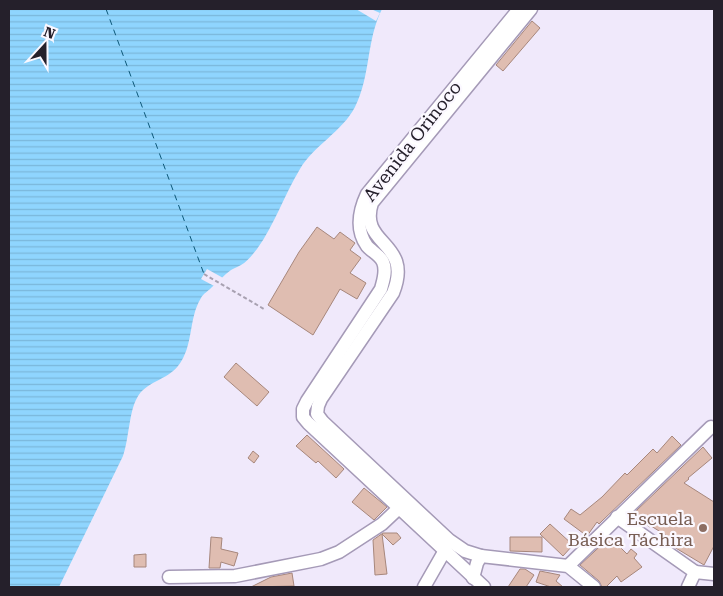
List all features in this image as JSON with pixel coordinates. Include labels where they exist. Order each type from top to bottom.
[{"type":"street","name":"Avenida Orinoco","points":[[484,587],[444,552],[308,423],[303,417],[303,409],[307,400],[381,289],[385,274],[383,262],[367,246],[359,224],[360,208],[367,194],[519,9]]},
{"type":"street","name":"Avenida Orinoco","points":[[531,9],[372,203],[369,212],[370,221],[378,238],[396,259],[398,280],[393,293],[321,399],[316,414],[322,422],[449,540],[465,551],[482,556],[568,566]]},
{"type":"street","points":[[594,587],[568,566],[711,428]]},
{"type":"street","points":[[170,577],[235,576],[322,559],[339,552],[382,524],[399,508]]},
{"type":"street","points":[[617,517],[695,572],[714,574]]},
{"type":"street","points":[[424,587],[444,552]]},
{"type":"street","points":[[473,578],[477,563],[482,556]]},
{"type":"street","points":[[688,587],[695,572]]},
{"type":"path","points":[[204,274],[264,309]]},
{"type":"water","points":[[9,9],[382,9],[373,33],[364,83],[355,107],[343,124],[306,160],[294,179],[269,230],[254,253],[243,264],[228,272],[202,297],[194,315],[187,350],[178,366],[168,375],[145,388],[137,398],[132,411],[123,456],[59,587],[9,587]]},
{"type":"pier","points":[[356,9],[371,9],[380,13],[376,21]]},
{"type":"pier","points":[[207,269],[225,279],[216,287],[201,279]]},
{"type":"building","points":[[532,21],[540,28],[503,71],[496,65]]},
{"type":"building","points":[[317,227],[334,239],[340,232],[355,243],[350,250],[361,258],[350,273],[366,283],[357,299],[340,289],[313,335],[268,305],[299,252]]},
{"type":"building","points":[[236,363],[269,392],[257,406],[224,377]]},
{"type":"building","points":[[307,435],[344,469],[336,478],[318,461],[316,463],[296,446]]},
{"type":"building","points":[[672,436],[681,445],[599,524],[597,522],[587,536],[564,519],[571,509],[580,515],[602,497],[625,473],[627,475],[653,449],[657,453]]},
{"type":"building","points":[[703,447],[712,458],[684,483],[714,502],[714,546],[704,565],[674,547],[677,542],[633,517],[637,510]]},
{"type":"building","points":[[253,451],[259,456],[254,463],[248,458]]},
{"type":"building","points":[[364,488],[387,507],[374,520],[352,502]]},
{"type":"building","points":[[550,524],[573,545],[563,556],[540,534]]},
{"type":"building","points":[[383,533],[397,533],[401,538],[393,545],[382,534],[387,574],[375,575],[373,540]]},
{"type":"building","points":[[211,537],[222,538],[221,549],[238,553],[234,566],[221,562],[220,568],[209,568]]},
{"type":"building","points":[[510,537],[542,537],[542,552],[510,551]]},
{"type":"building","points":[[610,537],[627,554],[631,549],[637,554],[634,558],[642,567],[621,582],[617,576],[606,587],[602,587],[599,581],[580,565]]},
{"type":"building","points":[[146,554],[146,567],[134,567],[134,555]]},
{"type":"building","points":[[520,569],[525,569],[534,575],[526,587],[508,587]]},
{"type":"building","points":[[540,571],[560,575],[556,581],[563,587],[551,587],[536,582]]},
{"type":"building","points":[[292,573],[294,586],[251,587],[271,577]]},
{"type":"ferry route","points":[[106,9],[204,274]]},
{"type":"place","name":"Escuela Básica Táchira","points":[[703,528]]}]
